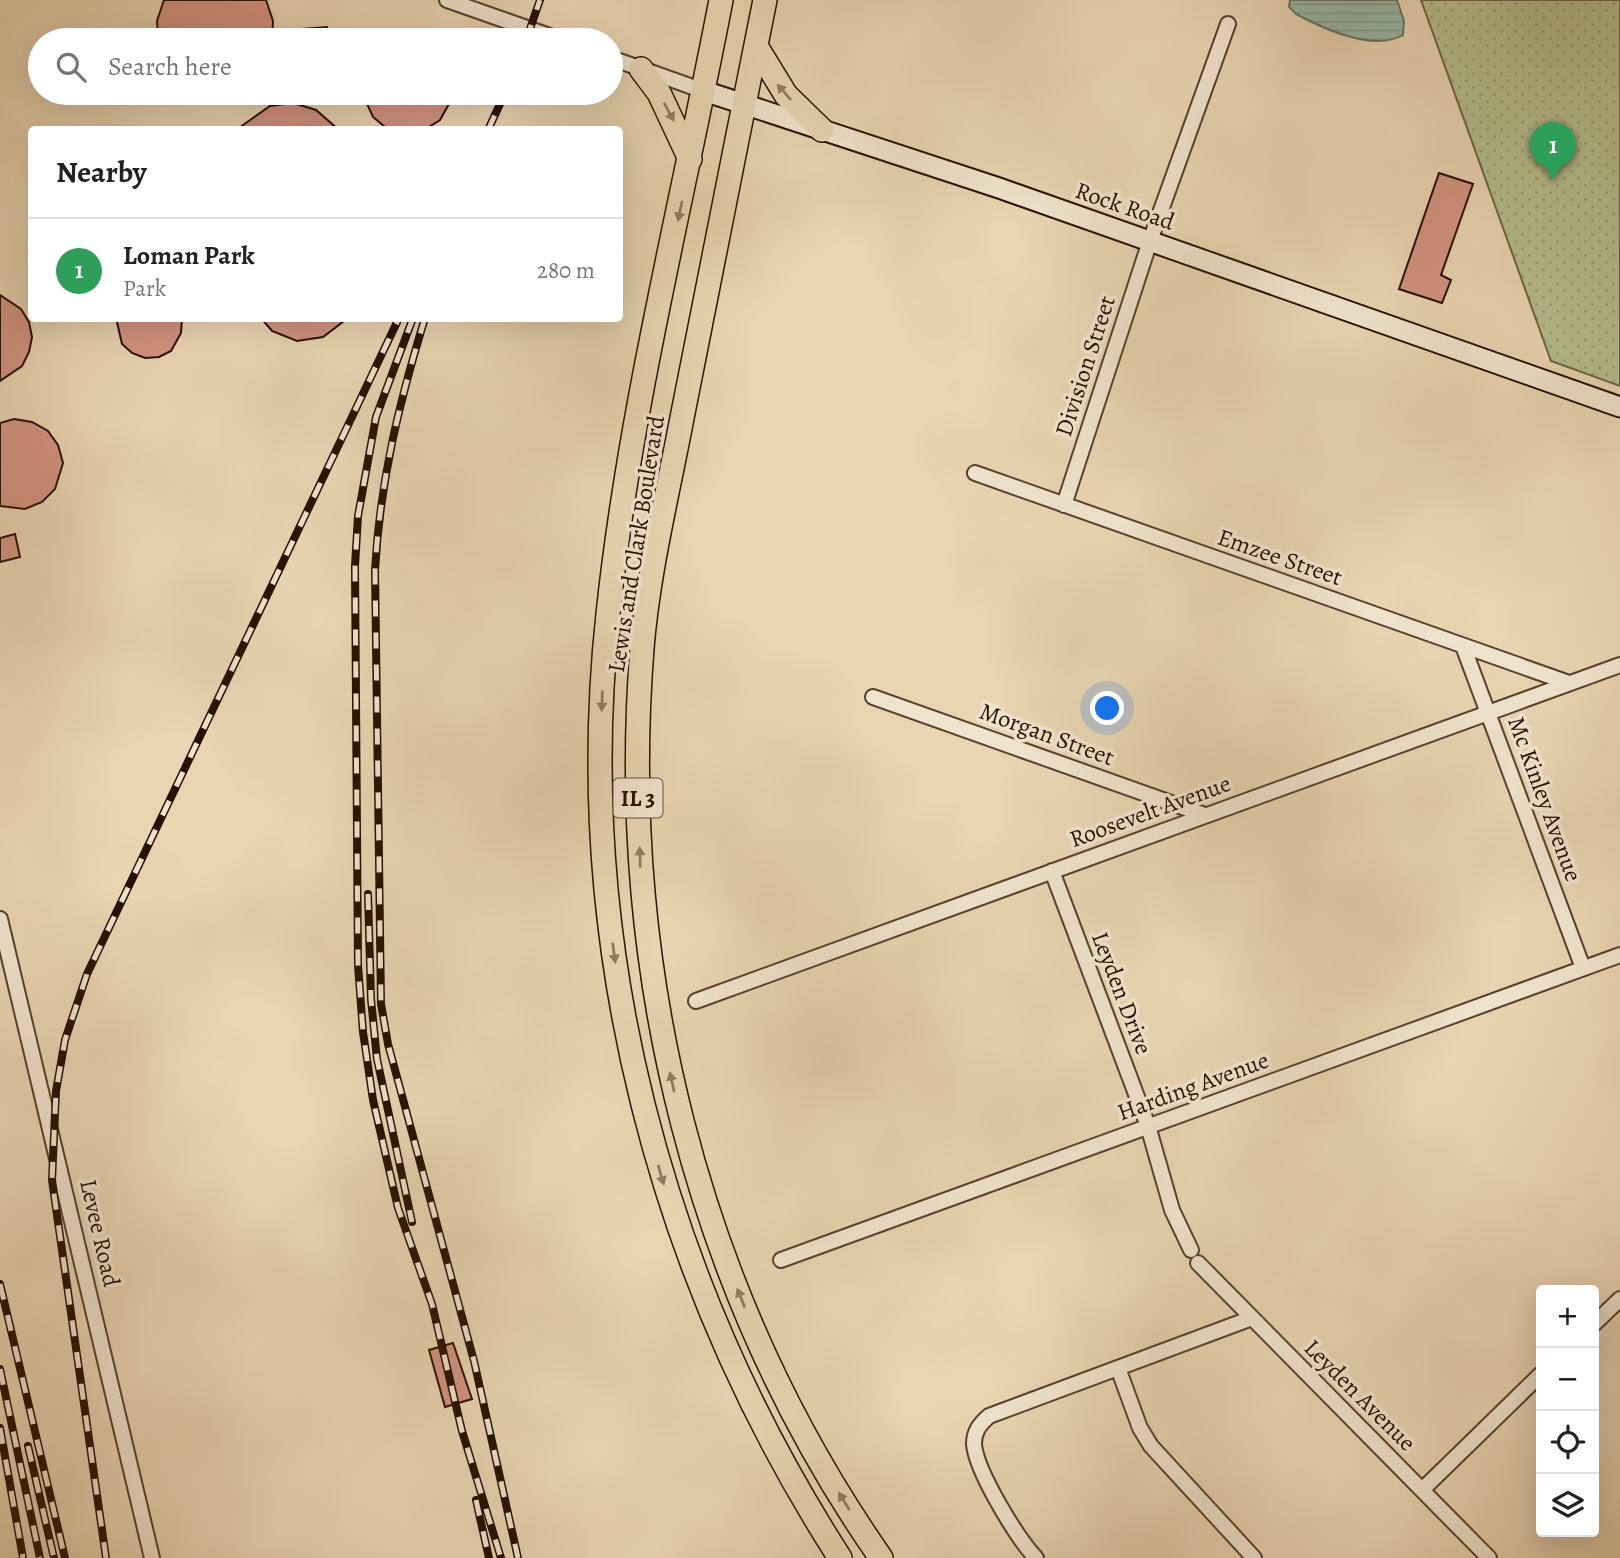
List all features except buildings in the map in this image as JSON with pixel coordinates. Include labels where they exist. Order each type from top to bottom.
[{"type":"highway","name":"Lewis and Clark Boulevard","points":[[721,0],[623,495],[608,615],[601,748],[606,884],[621,999],[638,1082],[662,1178],[684,1244],[712,1318],[750,1401],[785,1469],[840,1558]]},
{"type":"highway","name":"Lewis and Clark Boulevard","points":[[765,0],[660,530],[642,642],[637,778],[642,882],[657,1006],[673,1087],[700,1190],[743,1303],[788,1401],[827,1473],[881,1558]]},
{"type":"highway","points":[[756,46],[772,78],[822,130]]},
{"type":"highway","points":[[642,69],[664,103],[690,159]]},
{"type":"main road","name":"Rock Road","points":[[704,91],[1150,241],[1620,407]]},
{"type":"street","points":[[447,0],[527,28]]},
{"type":"street","name":"Division Street","points":[[1064,505],[1150,241],[1228,24]]},
{"type":"street","name":"Rock Road","points":[[623,62],[704,91]]},
{"type":"street","name":"Emzee Street","points":[[975,473],[1569,683]]},
{"type":"street","name":"Mc Kinley Avenue","points":[[1463,646],[1583,968]]},
{"type":"street","name":"Roosevelt Avenue","points":[[696,1001],[1620,665]]},
{"type":"street","name":"Morgan Street","points":[[873,697],[1205,815]]},
{"type":"street","name":"Leyden Drive","points":[[1052,871],[1149,1126],[1161,1177],[1195,1257]]},
{"type":"street","name":"Levee Road","points":[[0,919],[152,1558]]},
{"type":"street","name":"Harding Avenue","points":[[780,1260],[1620,954]]},
{"type":"street","name":"Leyden Avenue","points":[[1195,1257],[1489,1558]]},
{"type":"street","points":[[1599,1319],[1620,1298]]},
{"type":"street","points":[[1036,1558],[1007,1522],[975,1450],[976,1431],[989,1416],[1252,1318]]},
{"type":"street","points":[[1118,1368],[1140,1427],[1151,1446],[1254,1558]]},
{"type":"street","points":[[1422,1490],[1536,1379]]},
{"type":"green space","points":[[1421,0],[1620,0],[1620,386],[1551,361]]},
{"type":"shaded area","points":[[1290,0],[1397,0],[1404,21],[1403,35],[1378,41],[1334,32],[1296,14],[1289,7]]},
{"type":"railway","points":[[530,28],[540,0]]},
{"type":"railway","points":[[490,126],[499,105]]},
{"type":"railway","points":[[106,1558],[52,1180],[56,1091],[65,1040],[87,974],[397,322]]},
{"type":"railway","points":[[412,322],[376,417],[358,516],[355,566],[358,965],[363,1032],[373,1100],[398,1208],[432,1304],[462,1431],[501,1558]]},
{"type":"railway","points":[[424,322],[392,442],[381,505],[375,570],[381,1004],[388,1044],[474,1361],[518,1558]]},
{"type":"railway","points":[[368,894],[371,999],[377,1059],[412,1222]]},
{"type":"railway","points":[[0,1284],[65,1558]]},
{"type":"railway","points":[[0,1369],[40,1558]]},
{"type":"railway","points":[[0,1428],[23,1558]]},
{"type":"railway","points":[[28,1446],[54,1558]]},
{"type":"railway","points":[[476,1500],[489,1558]]},
{"type":"place","name":"Loman Park","points":[[1553,180]]}]
